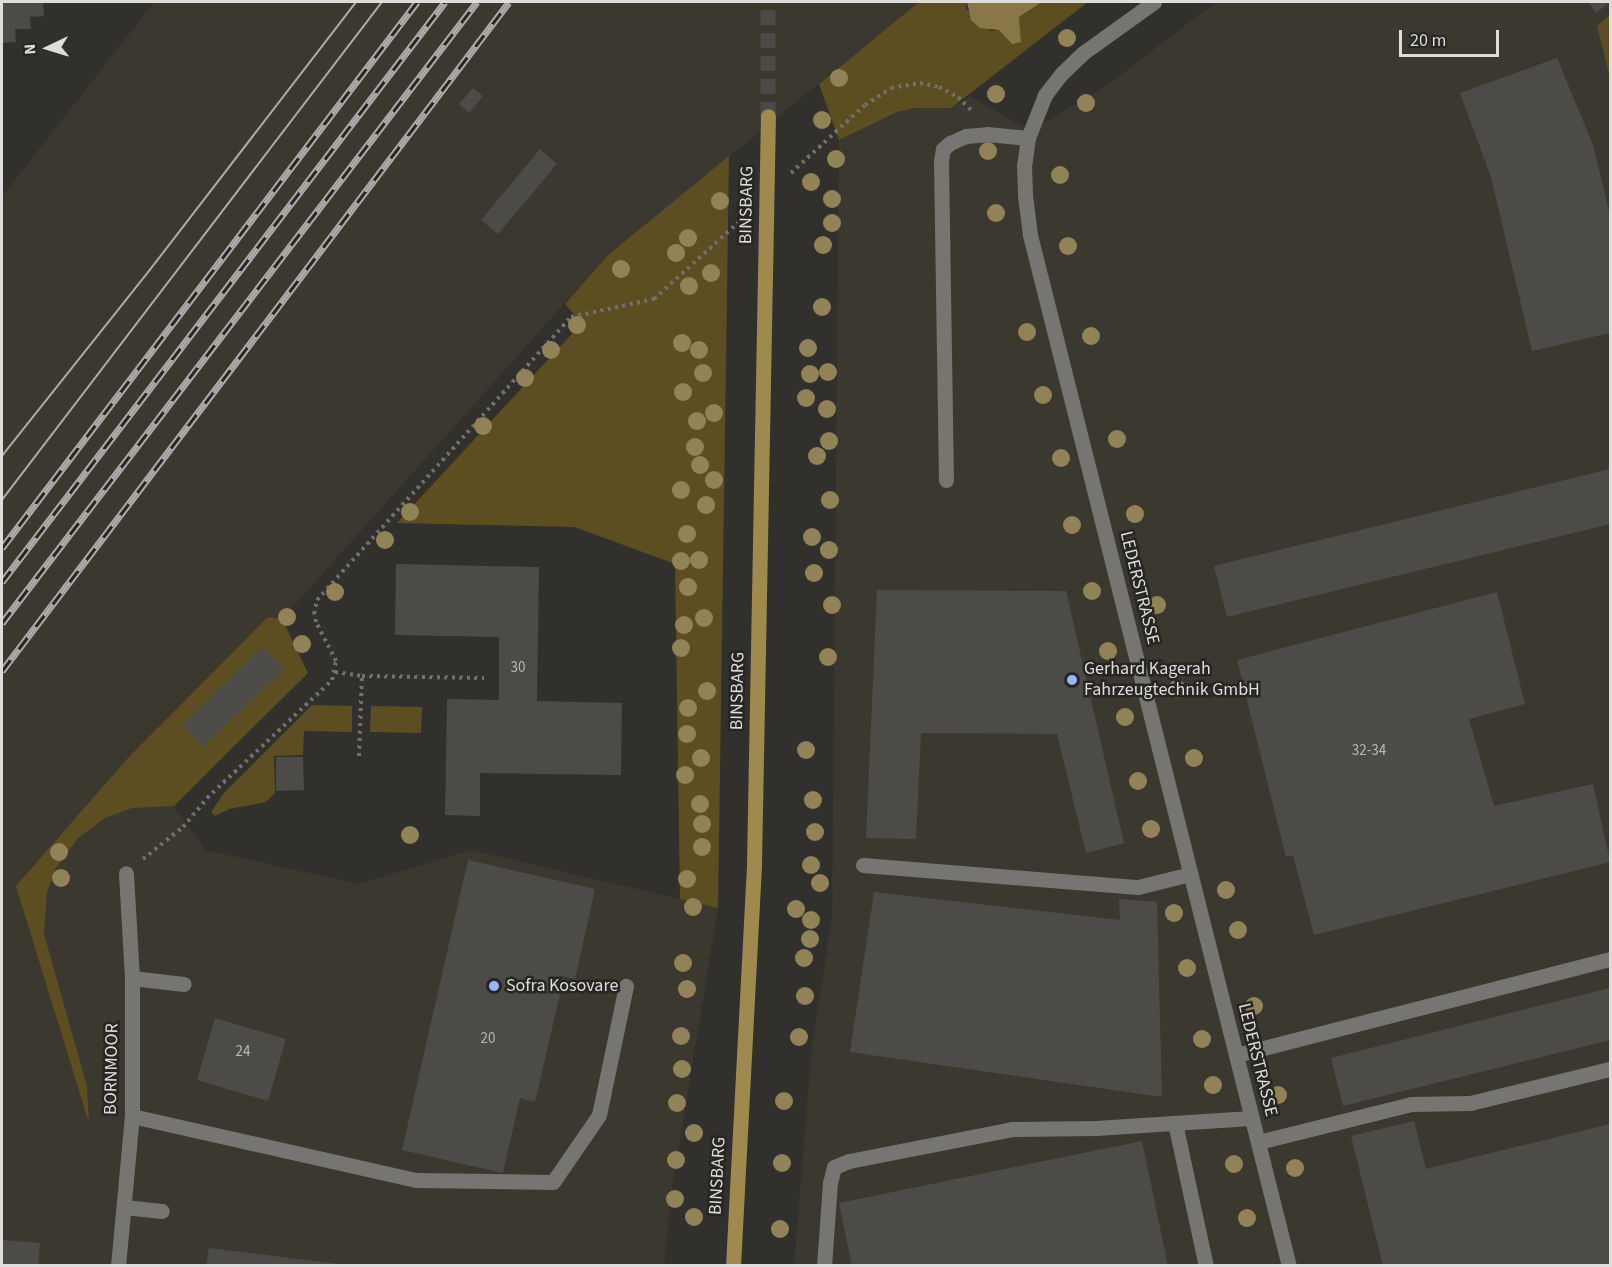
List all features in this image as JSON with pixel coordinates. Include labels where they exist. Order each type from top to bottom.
[{"type":"main road","name":"BINSBARG","points":[[733,1266],[754,864],[768,116]]},
{"type":"street","name":"LEDERSTRASSE","points":[[1154,2],[1083,53],[1062,73],[1045,95],[1028,138],[1024,165],[1030,235],[1288,1266]]},
{"type":"street","points":[[946,480],[941,161],[944,149],[950,143],[966,136],[987,134],[1028,138]]},
{"type":"street","points":[[863,865],[1138,887],[1190,874]]},
{"type":"street","name":"BORNMOOR","points":[[118,1266],[132,1116],[132,978],[126,873]]},
{"type":"street","points":[[1236,1055],[1611,959]]},
{"type":"street","points":[[132,978],[183,984]]},
{"type":"street","points":[[132,1116],[417,1180],[553,1182],[599,1115],[626,986]]},
{"type":"street","points":[[1258,1142],[1411,1104],[1470,1103],[1611,1069]]},
{"type":"street","points":[[824,1266],[830,1183],[834,1167],[842,1164],[1012,1129],[1251,1118]]},
{"type":"street","points":[[1174,1123],[1206,1266]]},
{"type":"street","points":[[124,1207],[162,1211]]},
{"type":"path","points":[[865,105],[891,88],[910,84],[929,85],[958,97],[969,106],[987,134]]},
{"type":"path","points":[[126,873],[183,827],[207,798],[332,680],[335,672],[333,652],[314,615],[317,600],[571,317],[654,299]]},
{"type":"path","points":[[335,672],[362,676],[484,678]]},
{"type":"path","points":[[359,756],[362,676]]},
{"type":"shaded area","points":[[154,2],[919,2],[607,256],[282,619],[308,673],[174,806],[205,850],[359,884],[471,850],[718,908],[671,1194],[664,1265],[2,1266],[2,197]]},
{"type":"shaded area","points":[[919,2],[967,2],[966,9],[991,31],[999,30],[1021,42],[1019,17],[1042,2],[1088,2],[951,108],[915,108],[897,112],[839,140],[819,84]]},
{"type":"shaded area","points":[[967,2],[1042,2],[1019,17],[1021,42],[1012,44],[999,30],[980,28],[971,20]]},
{"type":"shaded area","points":[[1216,2],[1610,2],[1610,15],[1597,26],[1610,78],[1610,1265],[794,1266],[812,1046],[832,917],[839,140],[897,112],[915,108],[951,108],[970,96],[1030,131],[1106,86]]},
{"type":"shaded area","points":[[1610,15],[1610,78],[1597,26]]},
{"type":"shaded area","points":[[729,156],[718,908],[680,899],[675,564],[575,527],[397,523],[582,323],[565,304],[607,256]]},
{"type":"shaded area","points":[[268,617],[282,619],[308,673],[174,806],[132,808],[105,818],[78,838],[56,868],[47,892],[44,934],[87,1086],[89,1123],[16,886],[127,759]]},
{"type":"shaded area","points":[[312,705],[352,706],[352,732],[304,731],[303,755],[274,756],[275,793],[266,802],[229,809],[215,816],[211,812],[224,793]]},
{"type":"shaded area","points":[[371,706],[422,707],[421,733],[370,732]]},
{"type":"building","points":[[2,2],[43,2],[44,16],[30,17],[31,29],[15,29],[16,42],[2,43]]},
{"type":"building","points":[[1588,2],[1610,2],[1596,13]]},
{"type":"building","points":[[1557,58],[1593,145],[1610,215],[1610,333],[1532,351],[1491,177],[1460,93]]},
{"type":"building","points":[[473,88],[483,96],[469,113],[459,104]]},
{"type":"building","points":[[540,149],[557,164],[498,234],[481,220]]},
{"type":"building","points":[[1610,469],[1610,524],[1227,617],[1214,566]]},
{"type":"building","points":[[396,564],[539,567],[537,701],[622,703],[621,775],[480,773],[480,816],[445,815],[447,699],[499,700],[499,637],[395,635]]},
{"type":"building","points":[[877,590],[1066,591],[1124,843],[1086,853],[1057,734],[921,733],[916,839],[866,838]]},
{"type":"building","points":[[1497,592],[1525,704],[1469,719],[1494,806],[1593,784],[1610,862],[1314,935],[1293,855],[1286,857],[1237,660]]},
{"type":"building","points":[[262,646],[284,668],[203,747],[182,725]]},
{"type":"building","points":[[276,757],[303,757],[304,790],[276,791]]},
{"type":"building","points":[[468,860],[595,889],[575,979],[564,977],[535,1102],[520,1098],[503,1173],[402,1150]]},
{"type":"building","points":[[874,892],[1120,920],[1119,899],[1157,902],[1162,1097],[850,1052]]},
{"type":"building","points":[[1610,988],[1610,1040],[1343,1106],[1331,1058]]},
{"type":"building","points":[[215,1018],[286,1039],[268,1101],[197,1080]]},
{"type":"building","points":[[1414,1121],[1426,1169],[1610,1124],[1610,1266],[1383,1266],[1351,1136]]},
{"type":"building","points":[[1142,1141],[1168,1266],[852,1266],[839,1203]]},
{"type":"building","points":[[2,1240],[40,1243],[38,1266],[2,1266]]},
{"type":"building","points":[[209,1248],[338,1264],[338,1266],[206,1266]]},
{"type":"tunnel","points":[[768,2],[768,116]]},
{"type":"tram line","points":[[2,456],[146,275],[356,2]]},
{"type":"tram line","points":[[2,500],[382,2]]},
{"type":"railway","points":[[2,548],[417,2]]},
{"type":"railway","points":[[2,582],[445,2]]},
{"type":"railway","points":[[2,623],[477,2]]},
{"type":"railway","points":[[2,671],[509,2]]},
{"type":"place","name":"Gerhard Kagerah Fahrzeugtechnik GmbH","points":[[1072,680]]},
{"type":"place","name":"Sofra Kosovare","points":[[494,986]]}]
